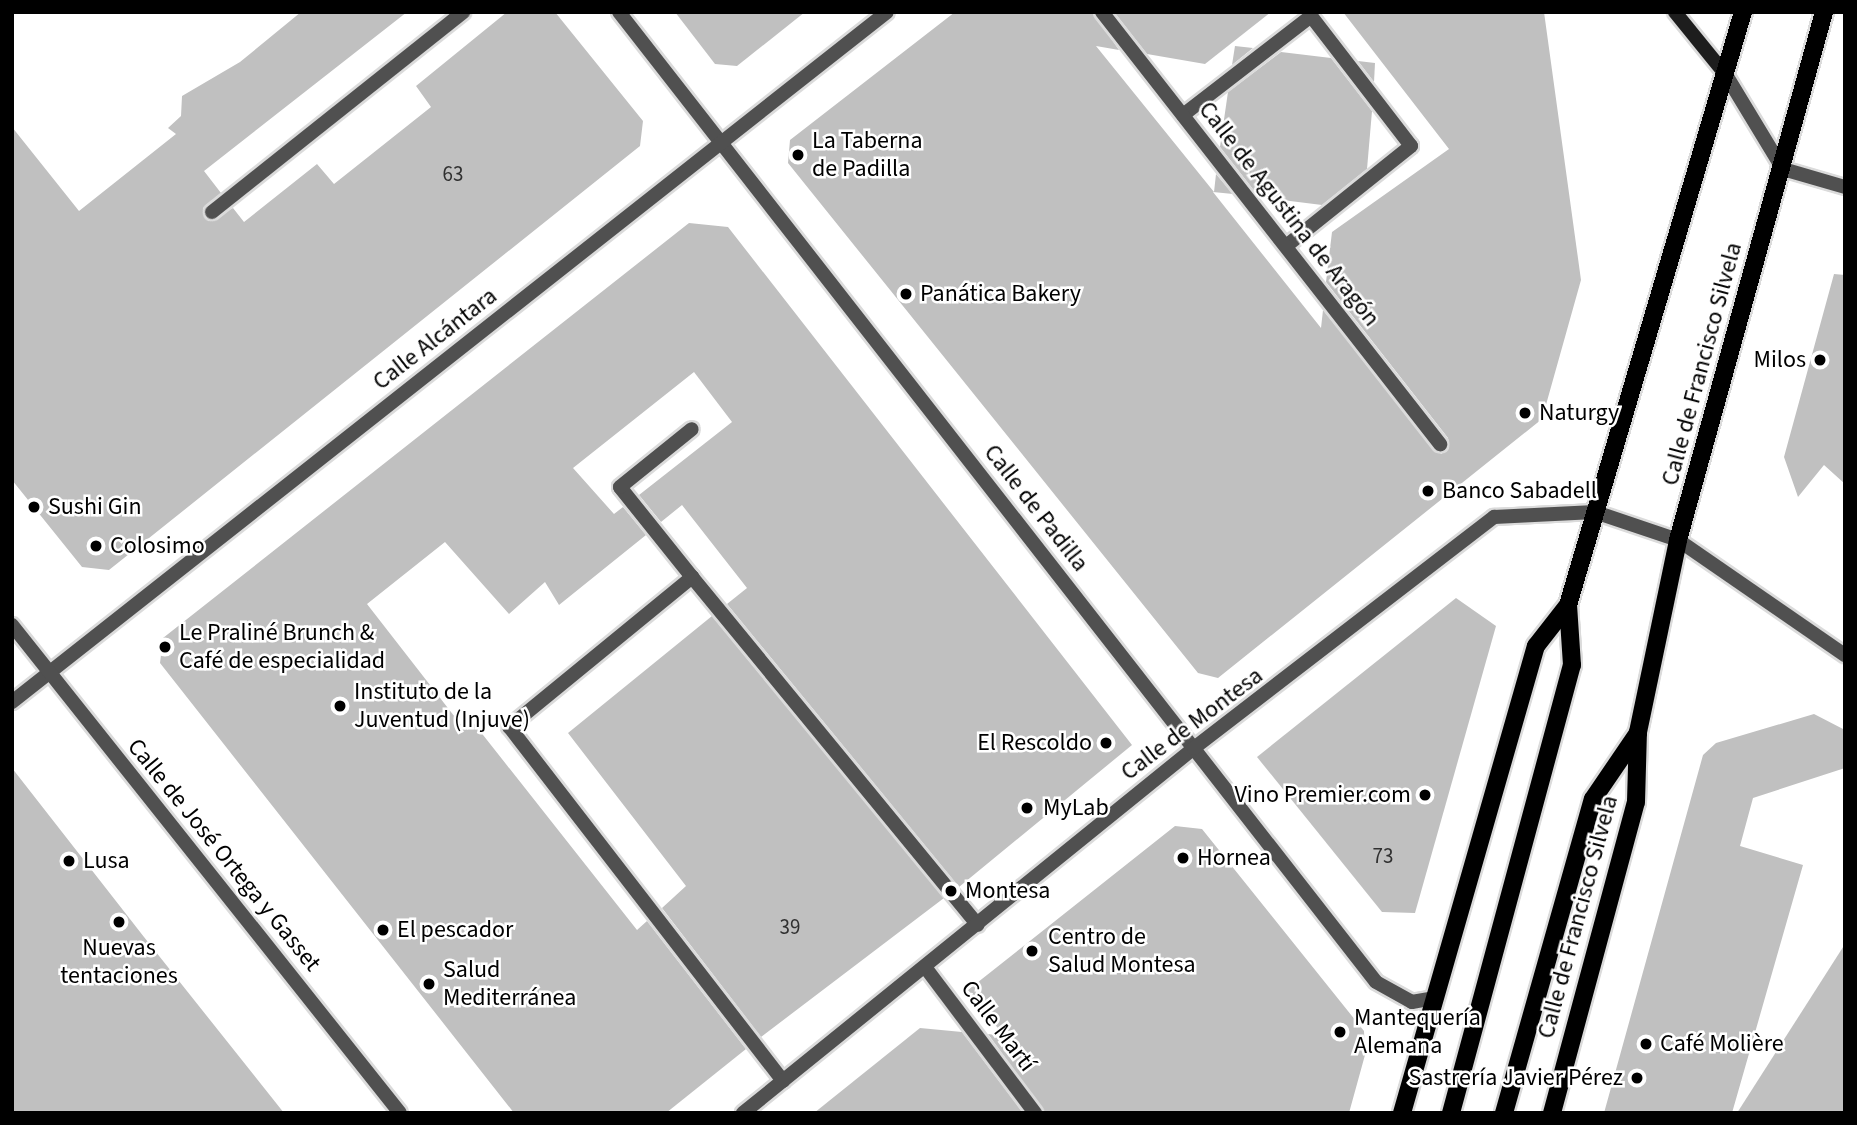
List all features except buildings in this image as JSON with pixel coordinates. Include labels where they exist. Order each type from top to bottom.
[{"type":"main road","points":[[1675,12],[1726,75]]},
{"type":"main road","points":[[1451,1113],[1572,665],[1568,606],[1743,12]]},
{"type":"main road","name":"Calle de Francisco Silvela","points":[[1552,1113],[1636,802],[1639,732],[1678,541],[1783,169],[1824,12]]},
{"type":"main road","points":[[1402,1113],[1536,646],[1568,606]]},
{"type":"main road","name":"Calle de Francisco Silvela","points":[[1503,1113],[1593,799],[1639,732]]},
{"type":"street","points":[[212,212],[463,12]]},
{"type":"street","name":"Calle de Padilla","points":[[619,12],[718,144],[1376,982],[1412,1002],[1434,998]]},
{"type":"street","name":"Calle Alcántara","points":[[12,702],[887,12]]},
{"type":"street","name":"Calle de Agustina de Aragón","points":[[1102,12],[1440,444]]},
{"type":"street","points":[[1183,115],[1311,16],[1411,146],[1286,246]]},
{"type":"street","points":[[1726,75],[1783,169],[1845,187]]},
{"type":"street","points":[[692,429],[620,487],[978,925]]},
{"type":"street","points":[[1595,512],[1678,541],[1845,655]]},
{"type":"street","name":"Calle de Montesa","points":[[743,1113],[1194,748],[1494,517],[1595,512]]},
{"type":"street","points":[[692,577],[509,727],[783,1082]]},
{"type":"street","name":"Calle de José Ortega y Gasset","points":[[12,625],[400,1113]]},
{"type":"street","name":"Calle Martí","points":[[925,967],[1035,1113]]},
{"type":"place","name":"La Taberna de Padilla","points":[[798,155]]},
{"type":"place","name":"Panática Bakery","points":[[906,294]]},
{"type":"place","name":"Milos","points":[[1820,360]]},
{"type":"place","name":"Naturgy","points":[[1525,413]]},
{"type":"place","name":"Banco Sabadell","points":[[1428,491]]},
{"type":"place","name":"Sushi Gin","points":[[34,507]]},
{"type":"place","name":"Colosimo","points":[[96,546]]},
{"type":"place","name":"Le Praliné Brunch & Café de especialidad","points":[[165,647]]},
{"type":"place","name":"Instituto de la Juventud (Injuve)","points":[[340,706]]},
{"type":"place","name":"El Rescoldo","points":[[1106,743]]},
{"type":"place","name":"Vino Premier.com","points":[[1425,795]]},
{"type":"place","name":"MyLab","points":[[1027,808]]},
{"type":"place","name":"Hornea","points":[[1183,858]]},
{"type":"place","name":"Lusa","points":[[69,861]]},
{"type":"place","name":"Montesa","points":[[951,891]]},
{"type":"place","name":"Nuevas tentaciones","points":[[119,922]]},
{"type":"place","name":"El pescador","points":[[383,930]]},
{"type":"place","name":"Centro de Salud Montesa","points":[[1032,951]]},
{"type":"place","name":"Salud Mediterránea","points":[[429,984]]},
{"type":"place","name":"Mantequería Alemana","points":[[1340,1032]]},
{"type":"place","name":"Café Molière","points":[[1646,1044]]},
{"type":"place","name":"Sastrería Javier Pérez","points":[[1637,1078]]}]
